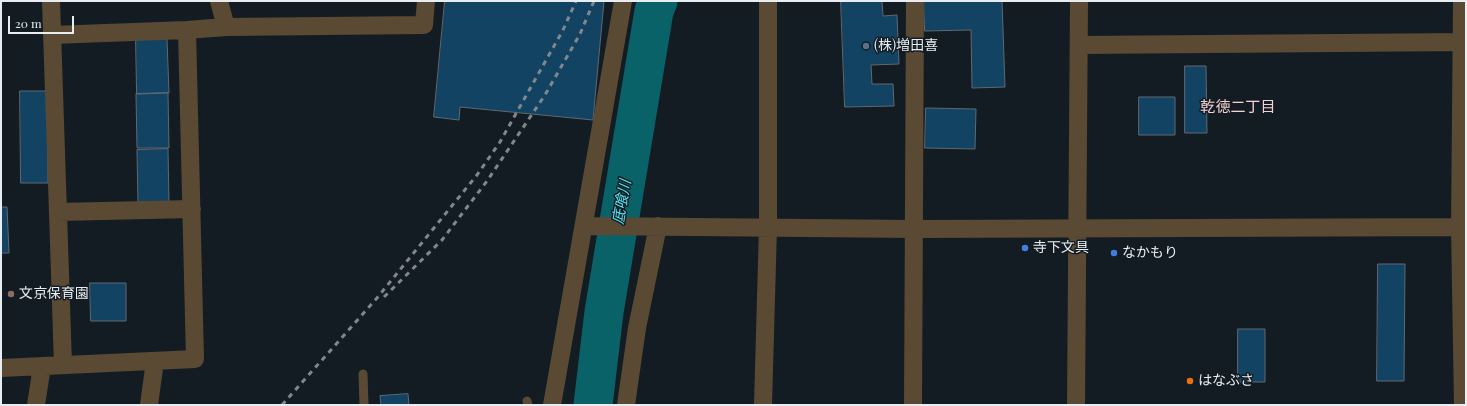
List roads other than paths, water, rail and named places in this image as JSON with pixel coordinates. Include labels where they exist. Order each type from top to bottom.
[{"type":"street","points":[[51,1],[63,365]]},
{"type":"street","points":[[219,1],[226,27]]},
{"type":"street","points":[[52,34],[187,30],[226,27],[424,25],[426,1]]},
{"type":"street","points":[[552,405],[585,226],[623,1]]},
{"type":"street","points":[[763,405],[768,227],[768,1]]},
{"type":"street","points":[[913,405],[915,1]]},
{"type":"street","points":[[1076,405],[1080,45],[1079,1]]},
{"type":"street","points":[[1462,1],[1464,42],[1463,405]]},
{"type":"street","points":[[1,368],[195,359],[187,30]]},
{"type":"street","points":[[1080,45],[1464,42]]},
{"type":"street","points":[[58,212],[192,209]]},
{"type":"street","points":[[585,226],[915,229],[1463,227]]},
{"type":"street","points":[[626,405],[637,328],[658,226]]},
{"type":"street","points":[[150,405],[155,361]]},
{"type":"street","points":[[36,405],[42,366]]},
{"type":"lane","points":[[363,374],[364,405]]},
{"type":"waterway","name":"底喰川","points":[[593,405],[604,312],[654,11],[658,1]]},
{"type":"railway","points":[[282,405],[377,298],[477,175],[500,142],[563,30],[576,1]]},
{"type":"railway","points":[[384,297],[442,240],[487,181],[545,95],[580,34],[594,1]]},
{"type":"place","name":"(株)増田喜","points":[[866,46]]},
{"type":"place","name":"寺下文具","points":[[1025,248]]},
{"type":"place","name":"なかもり","points":[[1114,253]]},
{"type":"place","name":"文京保育園","points":[[11,294]]},
{"type":"place","name":"はなぶさ","points":[[1190,381]]},
{"type":"district","name":"乾徳二丁目","points":[[1238,107]]}]
